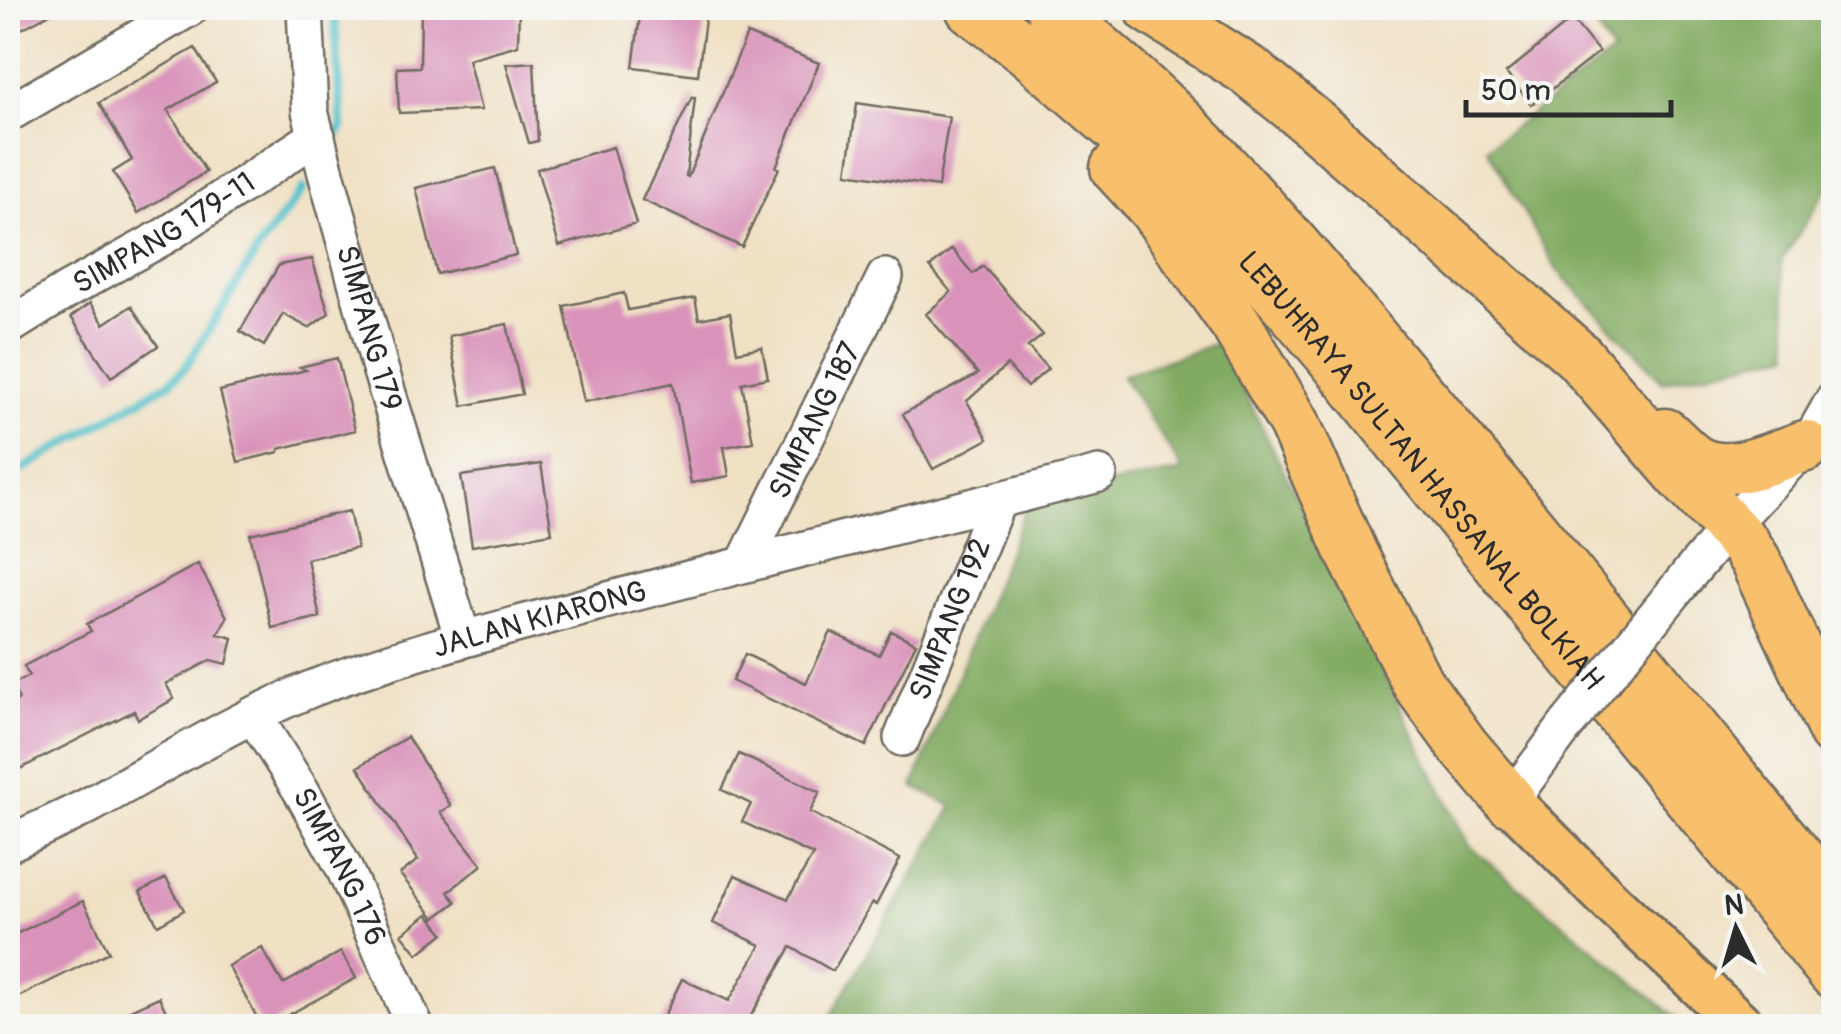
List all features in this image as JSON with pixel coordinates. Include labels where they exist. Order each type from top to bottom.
[{"type":"highway","points":[[950,8],[1070,118],[1154,209],[1236,324],[1294,423],[1352,554],[1418,684],[1510,801]]},
{"type":"highway","name":"LEBUHRAYA SULTAN HASSANAL BOLKIAH","points":[[971,8],[1028,50],[1156,163],[1242,253],[1327,351],[1834,973]]},
{"type":"highway","name":"LEBUHRAYA SULTAN HASSANAL BOLKIAH","points":[[1051,8],[1200,142],[1279,227],[1834,900]]},
{"type":"highway","points":[[1150,8],[1249,71],[1317,126],[1694,460],[1728,468],[1748,465],[1817,438]]},
{"type":"highway","points":[[1579,357],[1744,542],[1756,560],[1834,731]]},
{"type":"main road","points":[[1510,801],[1742,1026]]},
{"type":"street","points":[[8,114],[190,8]]},
{"type":"street","name":"SIMPANG 179","points":[[305,8],[310,110],[380,368],[463,639]]},
{"type":"street","name":"SIMPANG 179-11","points":[[8,327],[165,236],[317,136]]},
{"type":"street","name":"SIMPANG 187","points":[[744,564],[886,277]]},
{"type":"street","points":[[1510,801],[1729,527],[1817,438],[1834,399]]},
{"type":"street","name":"JALAN KIARONG","points":[[8,844],[85,807],[221,730],[312,689],[463,639],[1099,474]]},
{"type":"street","name":"SIMPANG 192","points":[[902,738],[998,500]]},
{"type":"street","name":"SIMPANG 176","points":[[253,715],[343,866],[415,1026]]},
{"type":"green space","points":[[1583,8],[1833,8],[1833,179],[1781,262],[1790,353],[1663,382],[1557,270],[1487,148],[1613,53]]},
{"type":"green space","points":[[1220,342],[1469,846],[1687,1026],[825,1026],[953,806],[913,787],[1030,498],[1184,471],[1122,376]]},
{"type":"building","points":[[8,8],[61,8],[8,36]]},
{"type":"building","points":[[421,8],[519,8],[518,45],[468,59],[481,110],[399,113],[397,68],[420,67]]},
{"type":"building","points":[[641,8],[706,11],[698,75],[633,67]]},
{"type":"building","points":[[1572,19],[1599,52],[1532,105],[1506,73]]},
{"type":"building","points":[[747,34],[819,63],[776,167],[779,168],[742,247],[642,200],[692,97],[695,98],[688,177]]},
{"type":"building","points":[[195,48],[216,82],[168,110],[206,172],[138,213],[113,172],[132,160],[99,103]]},
{"type":"building","points":[[534,62],[538,141],[529,143],[506,64]]},
{"type":"building","points":[[857,103],[949,117],[938,187],[847,173]]},
{"type":"building","points":[[613,147],[636,224],[559,246],[537,169]]},
{"type":"building","points":[[495,168],[516,255],[437,274],[416,188]]},
{"type":"building","points":[[952,249],[973,274],[983,266],[1043,335],[1028,347],[1048,369],[1027,387],[1007,365],[967,401],[988,439],[933,469],[903,414],[978,374],[926,314],[951,292],[930,267]]},
{"type":"building","points":[[312,259],[329,313],[309,328],[283,314],[264,346],[240,331],[279,265]]},
{"type":"building","points":[[624,293],[628,310],[695,298],[699,319],[730,313],[737,352],[762,347],[768,378],[742,383],[753,442],[724,447],[729,476],[691,483],[673,383],[584,402],[564,306]]},
{"type":"building","points":[[90,303],[104,324],[131,306],[158,346],[111,377],[71,317]]},
{"type":"building","points":[[507,324],[522,394],[463,406],[449,336]]},
{"type":"building","points":[[337,358],[355,430],[238,462],[220,391],[306,370],[300,367]]},
{"type":"building","points":[[541,464],[552,533],[472,546],[461,476]]},
{"type":"building","points":[[349,511],[357,548],[307,559],[320,617],[272,628],[250,534]]},
{"type":"building","points":[[198,564],[227,617],[218,634],[233,638],[227,664],[211,660],[166,684],[174,699],[138,719],[134,711],[8,775],[8,705],[19,699],[11,685],[29,676],[24,666],[91,631],[87,624]]},
{"type":"building","points":[[891,631],[916,643],[866,746],[732,681],[745,654],[806,683],[831,632],[879,655]]},
{"type":"building","points":[[407,737],[451,806],[440,812],[482,865],[448,892],[456,902],[435,918],[400,874],[418,860],[358,767]]},
{"type":"building","points":[[739,754],[820,792],[810,812],[900,859],[876,905],[872,903],[833,971],[791,947],[745,1026],[659,1026],[682,979],[729,1001],[761,945],[713,923],[735,875],[788,899],[813,855],[742,822],[751,804],[722,790]]},
{"type":"building","points":[[166,878],[184,910],[158,925],[140,892]]},
{"type":"building","points":[[83,901],[109,952],[8,1002],[8,938]]},
{"type":"building","points":[[428,914],[444,933],[418,954],[402,934]]},
{"type":"building","points":[[262,948],[283,984],[341,952],[356,978],[262,1026],[228,966]]},
{"type":"building","points":[[159,997],[173,1026],[95,1026]]},
{"type":"waterway","points":[[332,143],[342,127],[334,8]]},
{"type":"waterway","points":[[8,478],[170,382],[186,367],[261,245],[303,189]]}]
